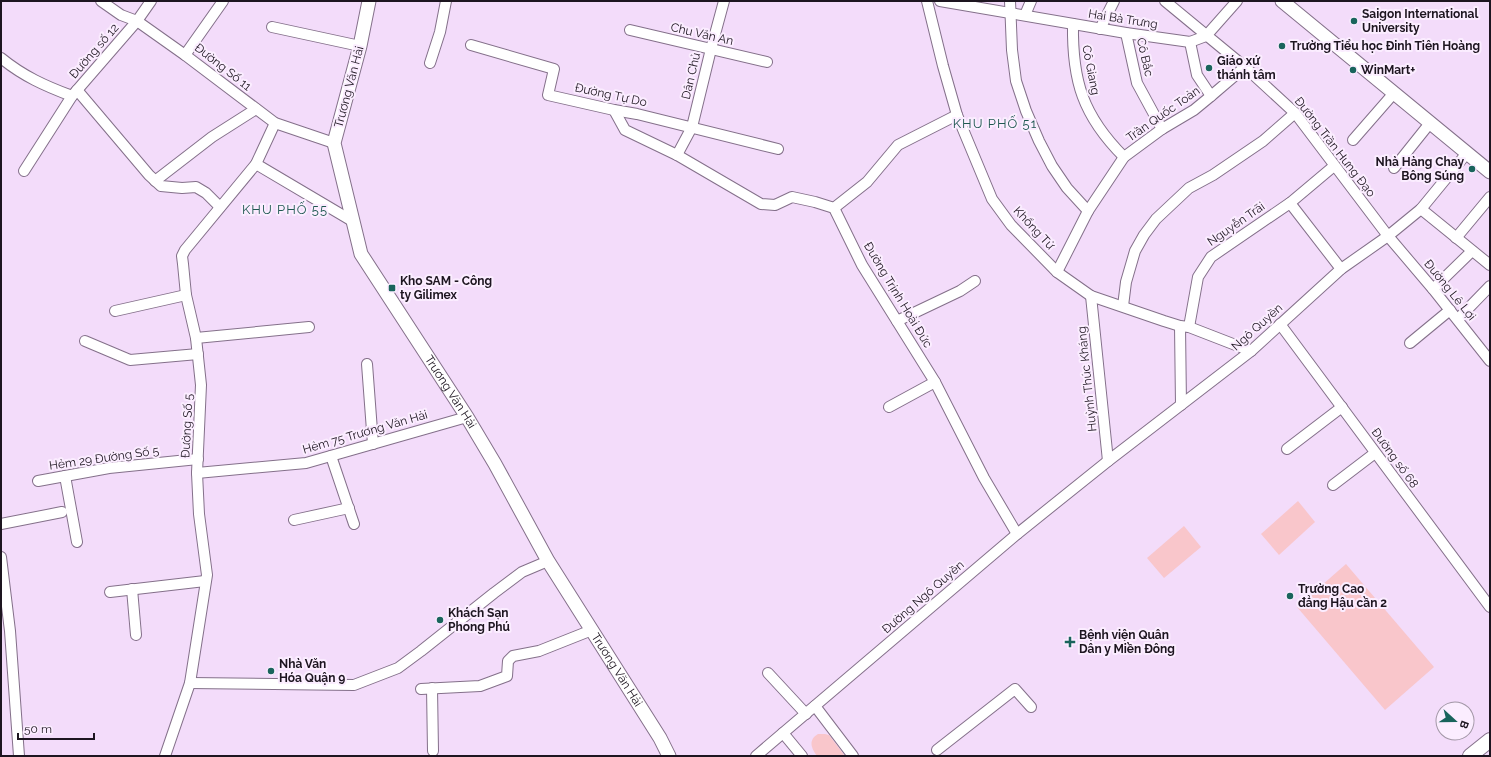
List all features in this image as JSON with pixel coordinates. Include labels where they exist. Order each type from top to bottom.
[{"type":"main road","points":[[1470,756],[1490,740]]},
{"type":"street","name":"Đường Số 11","points":[[101,1],[121,15],[137,21],[185,54],[275,123],[334,143]]},
{"type":"street","name":"Đường số 12","points":[[3,60],[21,74],[45,86],[75,93],[137,21],[151,1]]},
{"type":"street","points":[[185,54],[223,1]]},
{"type":"street","name":"Trương Văn Hải","points":[[369,1],[360,46],[334,143],[361,254],[467,416],[548,560],[660,738],[669,756]]},
{"type":"street","points":[[430,63],[440,32],[446,1]]},
{"type":"street","name":"Dân Chủ","points":[[677,155],[692,127],[710,49],[724,1]]},
{"type":"street","name":"Khổng Tử","points":[[927,1],[956,115],[992,199],[1011,225],[1057,272],[1091,296],[1251,351]]},
{"type":"street","name":"Hai Bà Trưng","points":[[940,1],[1100,29],[1190,42],[1206,36]]},
{"type":"street","points":[[1010,1],[1012,50],[1016,81],[1026,111],[1052,166],[1067,188],[1088,211]]},
{"type":"street","points":[[1025,15],[1031,1]]},
{"type":"street","points":[[1100,29],[1114,1]]},
{"type":"street","name":"Đường Trần Hưng Đạo","points":[[1165,1],[1245,67],[1295,113],[1388,236]]},
{"type":"street","points":[[1206,36],[1236,1]]},
{"type":"street","points":[[1282,1],[1490,172]]},
{"type":"street","name":"Cô Giang","points":[[1073,24],[1072,45],[1077,77],[1085,105],[1097,127],[1124,157]]},
{"type":"street","points":[[272,27],[360,46]]},
{"type":"street","name":"Chu Văn An","points":[[630,30],[767,62]]},
{"type":"street","name":"Cô Bắc","points":[[1126,33],[1137,83],[1162,129]]},
{"type":"street","points":[[1190,42],[1197,75],[1211,96]]},
{"type":"street","name":"Đường Tự Do","points":[[471,45],[554,69],[548,95],[637,114],[778,149]]},
{"type":"street","name":"Trần Quốc Toản","points":[[1057,272],[1088,211],[1124,157],[1162,129],[1194,110],[1245,67]]},
{"type":"street","points":[[24,171],[75,93],[149,175],[161,186],[182,188],[196,187],[206,193],[220,207]]},
{"type":"street","points":[[1353,140],[1394,93]]},
{"type":"street","points":[[155,181],[212,137],[256,109]]},
{"type":"street","points":[[614,110],[625,130],[677,155],[761,204],[775,205],[792,197],[834,208],[867,182],[898,145],[956,115]]},
{"type":"street","points":[[1123,306],[1126,282],[1136,251],[1144,235],[1156,219],[1189,188],[1213,175],[1263,141],[1295,113]]},
{"type":"street","name":"Đường Số 5","points":[[165,756],[190,683],[206,581],[199,514],[197,473],[202,393],[196,338],[186,295],[182,256],[185,250],[256,164],[275,123]]},
{"type":"street","points":[[1394,168],[1430,123]]},
{"type":"street","name":"Ngô Quyền","points":[[1108,460],[1251,351],[1341,269],[1388,236],[1421,209],[1467,153]]},
{"type":"street","points":[[256,164],[354,222]]},
{"type":"street","name":"Nguyễn Trãi","points":[[1181,405],[1184,327],[1198,277],[1211,257],[1290,203],[1334,166]]},
{"type":"street","points":[[1456,238],[1490,197]]},
{"type":"street","points":[[1290,203],[1341,269]]},
{"type":"street","name":"Đường Trịnh Hoài Đức","points":[[834,208],[862,265],[935,382],[984,478],[1017,534]]},
{"type":"street","points":[[1421,209],[1490,265]]},
{"type":"street","name":"Đường Lê Lợi","points":[[1388,236],[1458,319],[1490,361]]},
{"type":"street","points":[[1433,289],[1472,251]]},
{"type":"street","points":[[897,321],[960,291],[975,281]]},
{"type":"street","points":[[1458,319],[1490,286]]},
{"type":"street","points":[[115,311],[186,295]]},
{"type":"street","name":"Huỳnh Thúc Kháng","points":[[1091,296],[1108,460]]},
{"type":"street","points":[[1410,343],[1450,310]]},
{"type":"street","name":"Đường số 68","points":[[1280,324],[1490,608]]},
{"type":"street","points":[[196,338],[309,327]]},
{"type":"street","points":[[85,340],[130,360],[198,354]]},
{"type":"street","points":[[367,364],[373,444]]},
{"type":"street","points":[[889,407],[935,382]]},
{"type":"street","points":[[1287,450],[1342,407]]},
{"type":"street","name":"Hẻm 75 Trương Văn Hải","points":[[197,473],[306,463],[467,416]]},
{"type":"street","points":[[1333,485],[1375,453]]},
{"type":"street","points":[[330,456],[354,524]]},
{"type":"street","name":"Hẻm 29 Đường Số 5","points":[[38,481],[109,468],[198,459]]},
{"type":"street","name":"Đường Ngô Quyền","points":[[756,756],[1017,534],[1108,460]]},
{"type":"street","points":[[65,476],[77,542]]},
{"type":"street","points":[[294,520],[349,508]]},
{"type":"street","points":[[1,524],[62,512]]},
{"type":"street","points":[[1,558],[5,632],[19,756]]},
{"type":"street","points":[[190,683],[354,685],[398,668],[522,572],[548,560]]},
{"type":"street","points":[[110,592],[206,581]]},
{"type":"street","points":[[132,589],[136,635]]},
{"type":"street","points":[[421,689],[480,686],[508,675],[508,661],[513,656],[539,651],[592,630]]},
{"type":"street","points":[[768,673],[806,714]]},
{"type":"street","points":[[432,688],[433,751]]},
{"type":"street","points":[[937,750],[1015,689],[1030,707]]},
{"type":"street","points":[[815,706],[853,756]]},
{"type":"street","points":[[783,733],[802,756]]},
{"type":"shaded area","points":[[1298,501],[1315,522],[1279,555],[1261,534]]},
{"type":"shaded area","points":[[1184,526],[1201,547],[1164,578],[1147,558]]},
{"type":"shaded area","points":[[1346,564],[1434,667],[1385,710],[1297,607]]},
{"type":"shaded area","points":[[818,734],[829,735],[845,756],[817,756],[813,750],[812,741]]},
{"type":"place","name":"Saigon International University","points":[[1354,21]]},
{"type":"place","name":"Trường Tiểu học Đinh Tiên Hoàng","points":[[1282,46]]},
{"type":"place","name":"Giáo xứ thánh tâm","points":[[1209,68]]},
{"type":"place","name":"WinMart+","points":[[1353,70]]},
{"type":"place","name":"Nhà Hàng Chay Bông Súng","points":[[1472,169]]},
{"type":"place","name":"Kho SAM - Công ty Gilimex","points":[[392,288]]},
{"type":"place","name":"Trường Cao đẳng Hậu cần 2","points":[[1290,596]]},
{"type":"place","name":"Khách Sạn Phong Phú","points":[[440,620]]},
{"type":"place","name":"Bệnh viện Quân Dân y Miền Đông","points":[[1070,642]]},
{"type":"place","name":"Nhà Văn Hóa Quận 9","points":[[271,671]]},
{"type":"district","name":"KHU PHỐ 51","points":[[995,123]]},
{"type":"district","name":"KHU PHỐ 55","points":[[285,209]]}]
